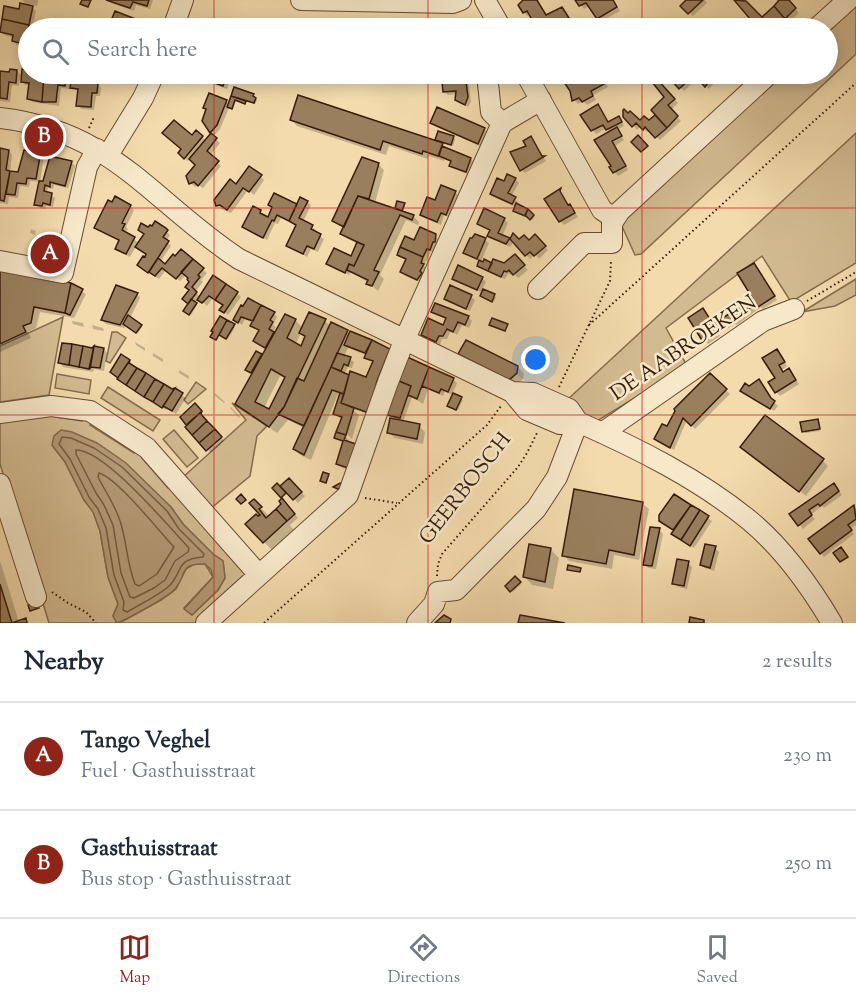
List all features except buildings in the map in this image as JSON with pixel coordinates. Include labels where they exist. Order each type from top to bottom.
[{"type":"street","points":[[177,18],[183,0]]},
{"type":"street","points":[[301,0],[453,3],[461,0]]},
{"type":"street","points":[[485,0],[495,18]]},
{"type":"street","points":[[828,18],[848,0]]},
{"type":"street","points":[[0,261],[63,273],[87,167],[103,152],[143,98],[149,84]]},
{"type":"street","points":[[488,84],[491,112],[502,123]]},
{"type":"street","points":[[533,84],[548,107],[602,210],[614,218]]},
{"type":"street","points":[[538,289],[584,243],[612,243],[614,218],[758,84]]},
{"type":"street","points":[[206,623],[348,495],[387,382],[502,123],[548,107]]},
{"type":"street","points":[[0,118],[26,121],[83,141],[103,152],[144,182],[221,247],[239,259],[512,392],[527,410],[548,409],[560,424],[578,422],[681,473],[749,520],[783,553],[832,623]]},
{"type":"street","name":"DE AABROEKEN","points":[[602,433],[763,321],[794,309]]},
{"type":"street","points":[[0,413],[51,406],[90,411],[147,448],[259,575]]},
{"type":"street","points":[[417,623],[434,604],[438,592],[456,590],[536,509],[557,477],[578,422]]},
{"type":"street","points":[[0,484],[34,591]]},
{"type":"path","points":[[587,327],[856,83]]},
{"type":"path","name":"GEERBOSCH","points":[[438,592],[437,573],[442,554],[518,467],[527,453],[610,281],[612,243]]},
{"type":"path","points":[[794,309],[856,272]]},
{"type":"path","points":[[264,623],[487,425],[512,392]]},
{"type":"path","points":[[348,495],[398,503]]},
{"type":"path","points":[[34,591],[55,593],[86,612],[96,623]]},
{"type":"shaded area","points":[[856,2],[856,54],[838,71],[838,19]]},
{"type":"shaded area","points":[[770,84],[824,84],[641,254],[635,255],[621,224]]},
{"type":"shaded area","points":[[856,133],[856,263],[791,302],[762,256],[666,328],[687,366],[597,421],[578,414],[567,400]]},
{"type":"shaded area","points":[[856,279],[856,295],[835,306],[802,312]]},
{"type":"shaded area","points":[[63,317],[49,395],[0,402],[0,346]]},
{"type":"shaded area","points":[[112,332],[117,332],[126,338],[110,363],[106,361]]},
{"type":"shaded area","points":[[57,374],[91,380],[89,394],[55,388]]},
{"type":"shaded area","points":[[196,382],[206,389],[188,404],[184,400]]},
{"type":"shaded area","points":[[108,387],[160,420],[153,431],[101,398]]},
{"type":"shaded area","points":[[232,403],[267,426],[257,436],[250,476],[210,509],[182,478],[246,420]]},
{"type":"shaded area","points":[[56,412],[56,417],[82,421],[83,417],[93,421],[90,425],[134,453],[137,449],[145,455],[142,458],[168,488],[172,485],[244,567],[246,577],[199,623],[119,623],[176,589],[186,569],[194,564],[205,564],[213,577],[184,608],[192,615],[218,590],[225,578],[223,561],[183,524],[171,507],[152,490],[52,445],[65,462],[84,500],[93,511],[100,531],[108,577],[118,604],[113,616],[117,623],[49,623],[0,464],[0,419]]},
{"type":"shaded area","points":[[174,430],[198,458],[187,467],[163,439]]},
{"type":"water","points":[[61,430],[72,432],[97,443],[126,463],[171,507],[183,524],[223,561],[225,578],[218,590],[192,615],[184,609],[213,577],[211,570],[205,564],[187,568],[175,589],[148,608],[117,623],[113,616],[118,604],[108,577],[100,531],[93,512],[84,500],[65,462],[52,445],[54,436]]},
{"type":"place","name":"Gasthuisstraat","points":[[44,137]]},
{"type":"place","name":"Tango Veghel","points":[[50,254]]}]
